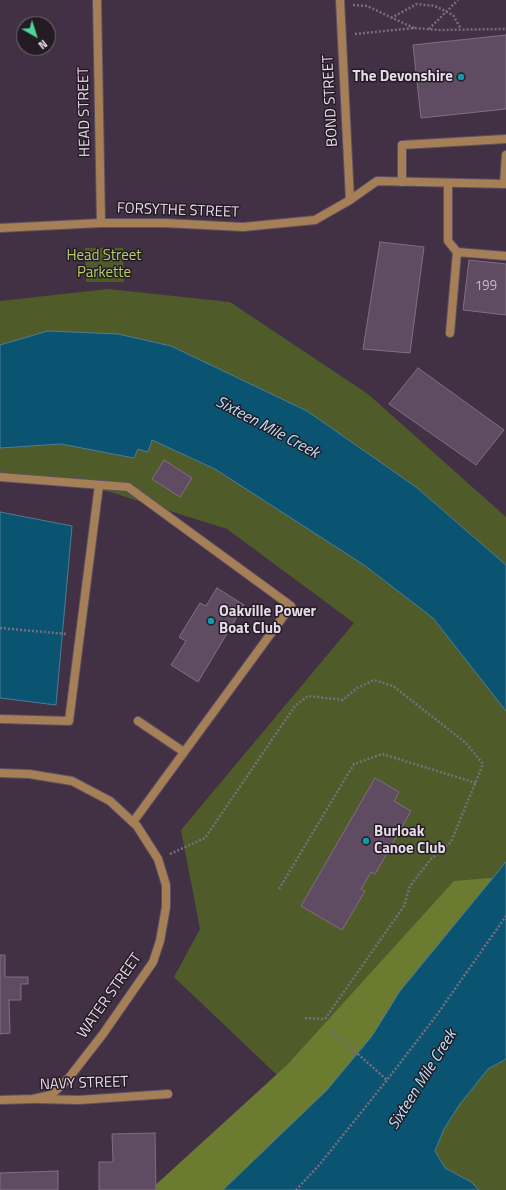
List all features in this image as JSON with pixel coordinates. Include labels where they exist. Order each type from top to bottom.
[{"type":"street","name":"HEAD STREET","points":[[97,0],[101,223]]},
{"type":"street","name":"BOND STREET","points":[[340,2],[350,200]]},
{"type":"street","points":[[402,182],[402,145],[506,139]]},
{"type":"street","points":[[505,184],[506,155]]},
{"type":"street","name":"FORSYTHE STREET","points":[[0,228],[101,223],[165,223],[243,227],[315,220],[350,200],[377,181],[505,184]]},
{"type":"street","points":[[448,183],[448,241],[457,252],[450,333]]},
{"type":"street","points":[[457,252],[506,256]]},
{"type":"street","points":[[0,477],[128,487],[291,606],[133,822]]},
{"type":"street","points":[[0,719],[69,721],[99,485]]},
{"type":"street","points":[[138,721],[184,752]]},
{"type":"street","name":"WATER STREET","points":[[0,773],[29,774],[72,781],[110,801],[133,822],[158,859],[166,885],[166,907],[160,941],[153,962],[103,1034],[68,1079],[52,1095],[33,1099]]},
{"type":"street","name":"NAVY STREET","points":[[0,1100],[79,1100],[168,1094]]},
{"type":"path","points":[[429,29],[458,0]]},
{"type":"path","points":[[340,2],[367,6],[414,28]]},
{"type":"path","points":[[392,18],[416,4],[435,6],[453,15],[461,29]]},
{"type":"path","points":[[341,35],[414,28],[506,29]]},
{"type":"path","points":[[0,628],[68,634]]},
{"type":"path","points":[[158,859],[205,838],[295,706],[308,696],[343,700],[357,688],[374,680],[394,686],[466,743],[483,764],[451,842],[431,859],[410,886],[404,906],[325,1019],[303,1018]]},
{"type":"path","points":[[278,890],[354,764],[382,754],[476,784]]},
{"type":"path","points":[[296,1190],[320,1164],[387,1080],[436,1016],[506,916]]},
{"type":"path","points":[[331,1030],[387,1080]]},
{"type":"green space","name":"Head Street Parkette","points":[[85,248],[123,248],[124,282],[86,282]]},
{"type":"green space","points":[[108,289],[230,302],[368,394],[506,517],[506,1190],[173,1190],[279,1077],[174,977],[200,929],[181,830],[354,623],[227,529],[110,492],[0,473],[0,301]]},
{"type":"green space","points":[[503,877],[249,1190],[150,1190],[287,1065],[454,881]]},
{"type":"water","name":"Sixteen Mile Creek","points":[[48,331],[118,334],[171,346],[307,411],[416,487],[506,565],[506,711],[433,618],[364,565],[215,469],[152,440],[148,452],[138,449],[134,458],[61,444],[0,448],[0,345]]},
{"type":"water","points":[[0,512],[72,526],[56,705],[0,698]]},
{"type":"water","name":"Sixteen Mile Creek","points":[[506,862],[506,1059],[488,1069],[460,1104],[444,1129],[435,1151],[445,1168],[471,1182],[479,1190],[223,1190],[327,1090],[372,1036],[400,991]]},
{"type":"building","name":"The Devonshire","points":[[506,35],[506,109],[421,118],[413,45]]},
{"type":"building","points":[[380,242],[424,247],[410,353],[363,349]]},
{"type":"building","points":[[469,260],[506,264],[506,315],[463,310]]},
{"type":"building","points":[[418,368],[504,430],[476,465],[389,404]]},
{"type":"building","points":[[164,460],[192,478],[180,497],[152,479]]},
{"type":"building","name":"Oakville Power Boat Club","points":[[217,588],[244,605],[198,682],[171,665],[186,641],[179,637],[200,603],[206,606]]},
{"type":"building","name":"Burloak Canoe Club","points":[[375,778],[399,792],[394,801],[411,811],[375,874],[371,872],[361,889],[365,891],[342,930],[301,906]]},
{"type":"building","points":[[0,955],[5,955],[5,977],[28,977],[28,984],[21,984],[21,1000],[9,1000],[10,1033],[0,1034]]},
{"type":"building","points":[[155,1133],[156,1190],[99,1190],[99,1162],[113,1162],[112,1134]]},
{"type":"building","points":[[58,1171],[58,1190],[0,1190],[0,1173]]},
{"type":"place","name":"The Devonshire","points":[[461,77]]},
{"type":"place","name":"Oakville Power Boat Club","points":[[211,621]]},
{"type":"place","name":"Burloak Canoe Club","points":[[366,841]]}]
